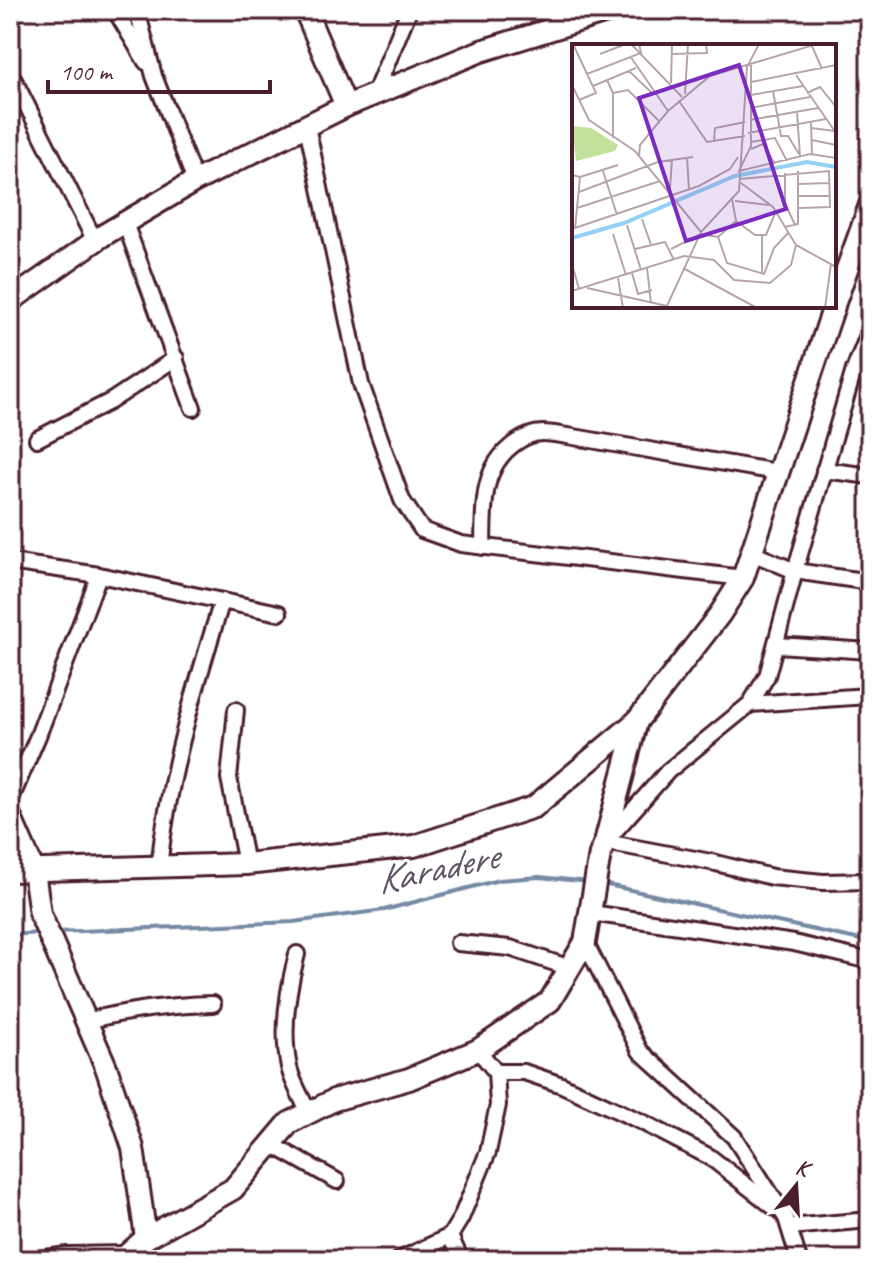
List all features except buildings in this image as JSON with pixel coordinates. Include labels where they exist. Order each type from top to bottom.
[{"type":"street","points":[[115,10],[154,76]]},
{"type":"street","points":[[137,10],[154,76],[195,181]]},
{"type":"street","points":[[305,10],[346,106]]},
{"type":"street","points":[[374,95],[409,10]]},
{"type":"street","points":[[10,301],[95,241],[195,181],[346,106],[481,51],[613,10]]},
{"type":"street","points":[[10,72],[95,241]]},
{"type":"street","points":[[307,126],[361,384],[402,500],[422,530],[461,544],[743,578]]},
{"type":"street","points":[[836,300],[870,205]]},
{"type":"street","points":[[125,223],[193,408]]},
{"type":"street","points":[[10,871],[246,864],[414,846],[534,807],[637,721],[720,614],[743,578],[833,308]]},
{"type":"street","points":[[603,848],[668,771],[750,704],[767,676],[824,470],[854,370],[870,330]]},
{"type":"street","points":[[37,439],[111,401],[176,358]]},
{"type":"street","points":[[854,370],[870,372]]},
{"type":"street","points":[[483,547],[484,497],[490,475],[502,455],[527,436],[542,433],[568,436],[777,472]]},
{"type":"street","points":[[824,470],[870,476]]},
{"type":"street","points":[[752,553],[795,571],[870,582]]},
{"type":"street","points":[[10,562],[99,575],[279,613]]},
{"type":"street","points":[[10,801],[99,575]]},
{"type":"street","points":[[159,867],[165,813],[182,730],[222,601]]},
{"type":"street","points":[[777,645],[870,651]]},
{"type":"street","points":[[750,704],[868,696],[870,704]]},
{"type":"street","points":[[236,710],[229,778],[246,864]]},
{"type":"street","points":[[32,1260],[67,1255],[135,1253],[233,1189],[289,1123],[334,1100],[409,1079],[478,1050],[550,1001],[585,942],[603,848],[637,721]]},
{"type":"street","points":[[10,816],[34,871],[40,914],[106,1067],[133,1148],[135,1253]]},
{"type":"street","points":[[603,848],[716,863],[772,877],[823,882],[870,881]]},
{"type":"street","points":[[592,907],[794,943],[870,961]]},
{"type":"street","points":[[585,942],[640,1051],[734,1137],[787,1222],[797,1259]]},
{"type":"street","points":[[458,943],[510,948],[570,968]]},
{"type":"street","points":[[297,954],[290,983],[286,1034],[289,1068],[309,1113]]},
{"type":"street","points":[[87,1021],[165,1005],[213,1004]]},
{"type":"street","points":[[399,1260],[450,1236],[461,1218],[488,1152],[498,1105],[496,1072],[478,1050]]},
{"type":"street","points":[[496,1072],[524,1072],[562,1085],[710,1157],[787,1222],[870,1220]]},
{"type":"street","points":[[271,1144],[337,1181]]},
{"type":"street","points":[[450,1236],[461,1260]]},
{"type":"waterway","name":"Karadere","points":[[56,932],[293,922],[384,910],[499,880],[539,877],[590,882]]},
{"type":"waterway","name":"Karadere","points":[[603,884],[870,942]]},
{"type":"waterway","name":"Karadere","points":[[10,935],[40,933]]}]
